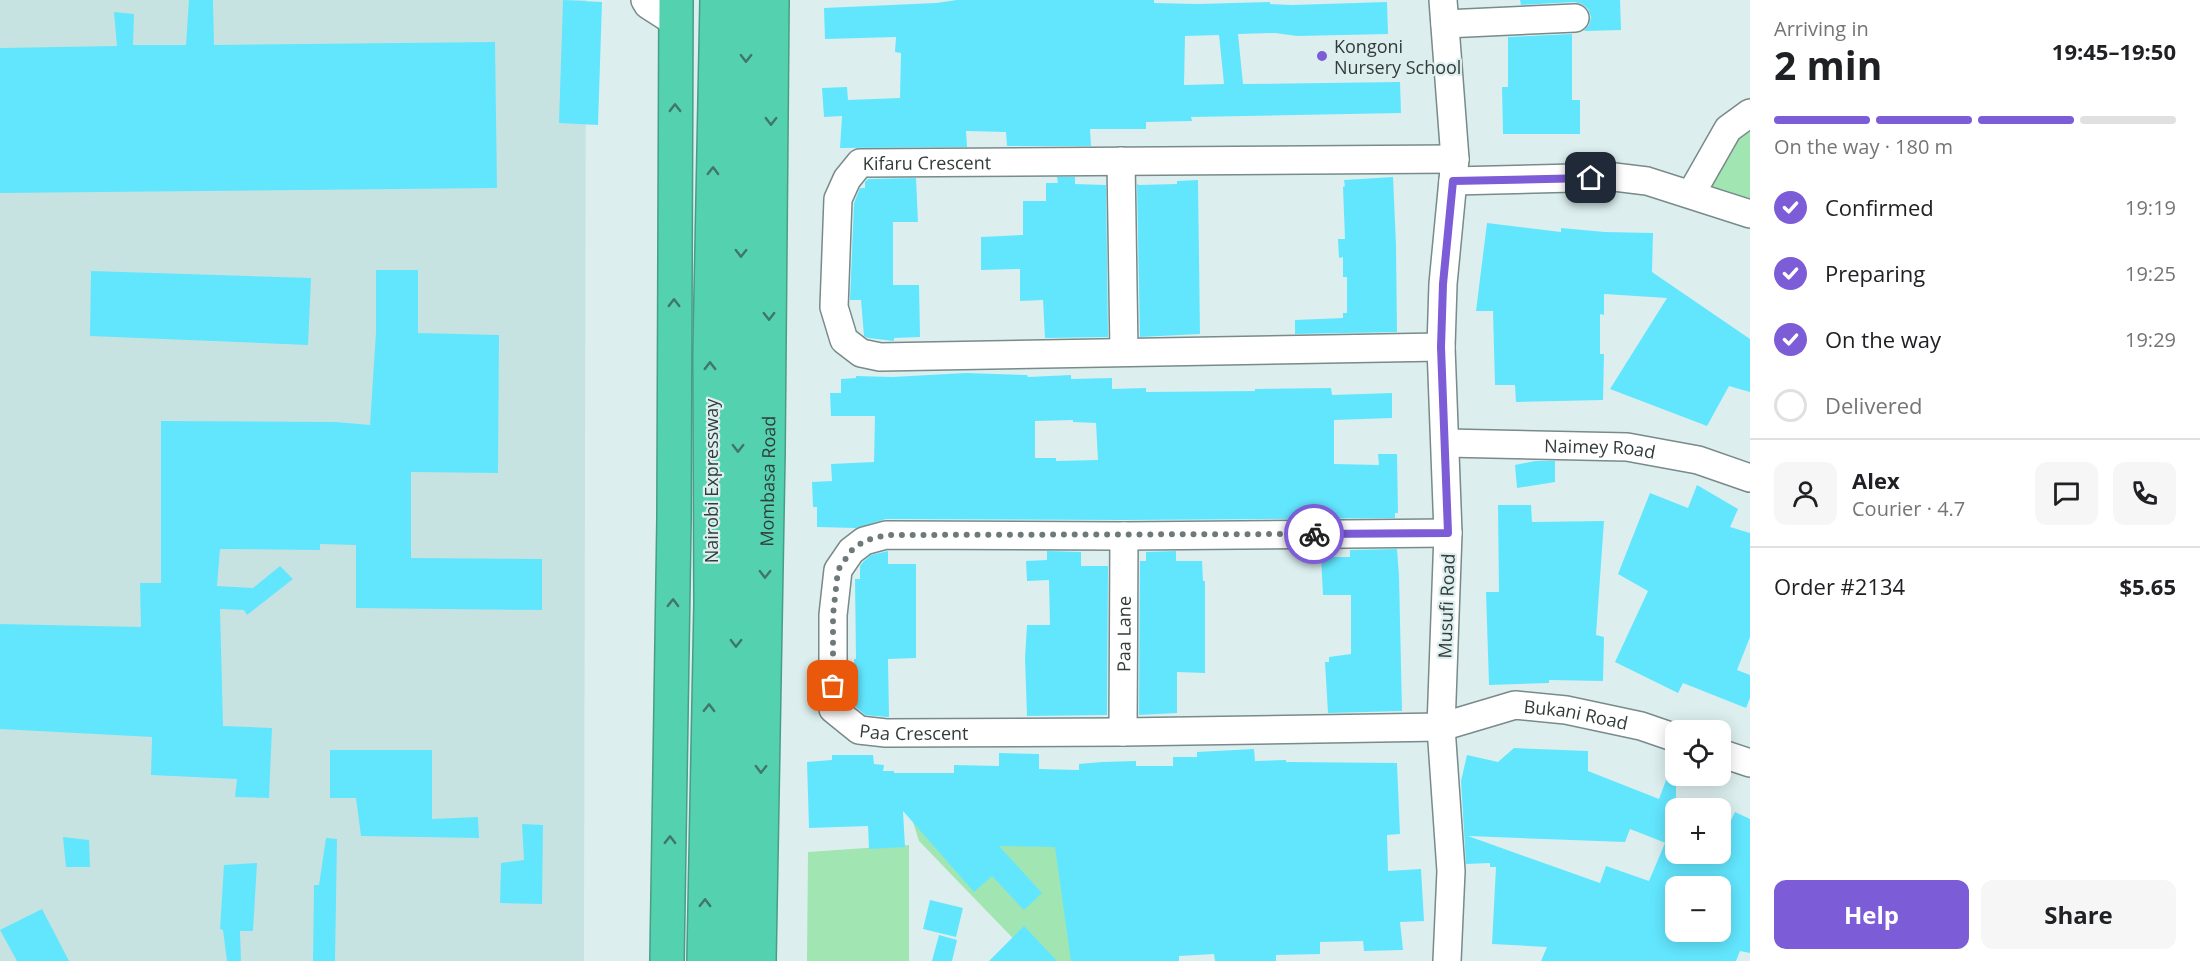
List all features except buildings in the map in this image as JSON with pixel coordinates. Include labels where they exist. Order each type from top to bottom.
[{"type":"highway","name":"Nairobi Expressway","points":[[704,961],[711,604],[710,352],[717,0]]},
{"type":"highway","name":"Nairobi Expressway","points":[[733,961],[741,266],[747,0]]},
{"type":"highway","name":"Mombasa Road","points":[[759,961],[768,453],[772,0]]},
{"type":"highway","points":[[667,961],[674,508],[676,11]]},
{"type":"street","points":[[645,0],[648,5],[676,11]]},
{"type":"street","points":[[1444,12],[1575,18]]},
{"type":"street","name":"Musufi Road","points":[[1444,12],[1454,170],[1443,284],[1441,347],[1448,533],[1441,727],[1451,871],[1447,961]]},
{"type":"street","points":[[1691,194],[1728,129],[1750,113]]},
{"type":"street","points":[[1121,161],[1124,352]]},
{"type":"street","name":"Kifaru Crescent","points":[[1441,347],[880,357],[861,353],[844,340],[834,308],[838,199],[847,179],[861,163],[1121,161],[1454,170],[1614,177],[1647,181],[1750,214]]},
{"type":"street","name":"Naimey Road","points":[[1446,443],[1627,447],[1698,460],[1750,478]]},
{"type":"street","name":"Paa Crescent","points":[[1441,727],[886,734],[859,730],[833,709],[833,615],[838,570],[851,551],[864,541],[886,535],[1124,536],[1448,533]]},
{"type":"street","name":"Paa Lane","points":[[1123,732],[1124,536]]},
{"type":"street","name":"Bukani Road","points":[[1441,727],[1515,705],[1566,710],[1641,726],[1665,734]]},
{"type":"street","points":[[1731,757],[1750,764]]},
{"type":"shaded area","points":[[0,0],[586,0],[584,961],[0,961]]},
{"type":"green space","points":[[1736,131],[1750,131],[1750,205],[1691,194]]},
{"type":"green space","points":[[1083,813],[1091,961],[1035,961],[919,841],[913,822]]},
{"type":"green space","points":[[909,845],[909,961],[807,961],[808,852]]},
{"type":"way so far","points":[[833,686],[833,615],[838,570],[851,551],[864,541],[886,535],[1314,534]]},
{"type":"place","name":"Kongoni Nursery School","points":[[1322,56]]},
{"type":"route","points":[[1314,534],[1448,533],[1441,347],[1443,284],[1453,181],[1591,178]]}]
